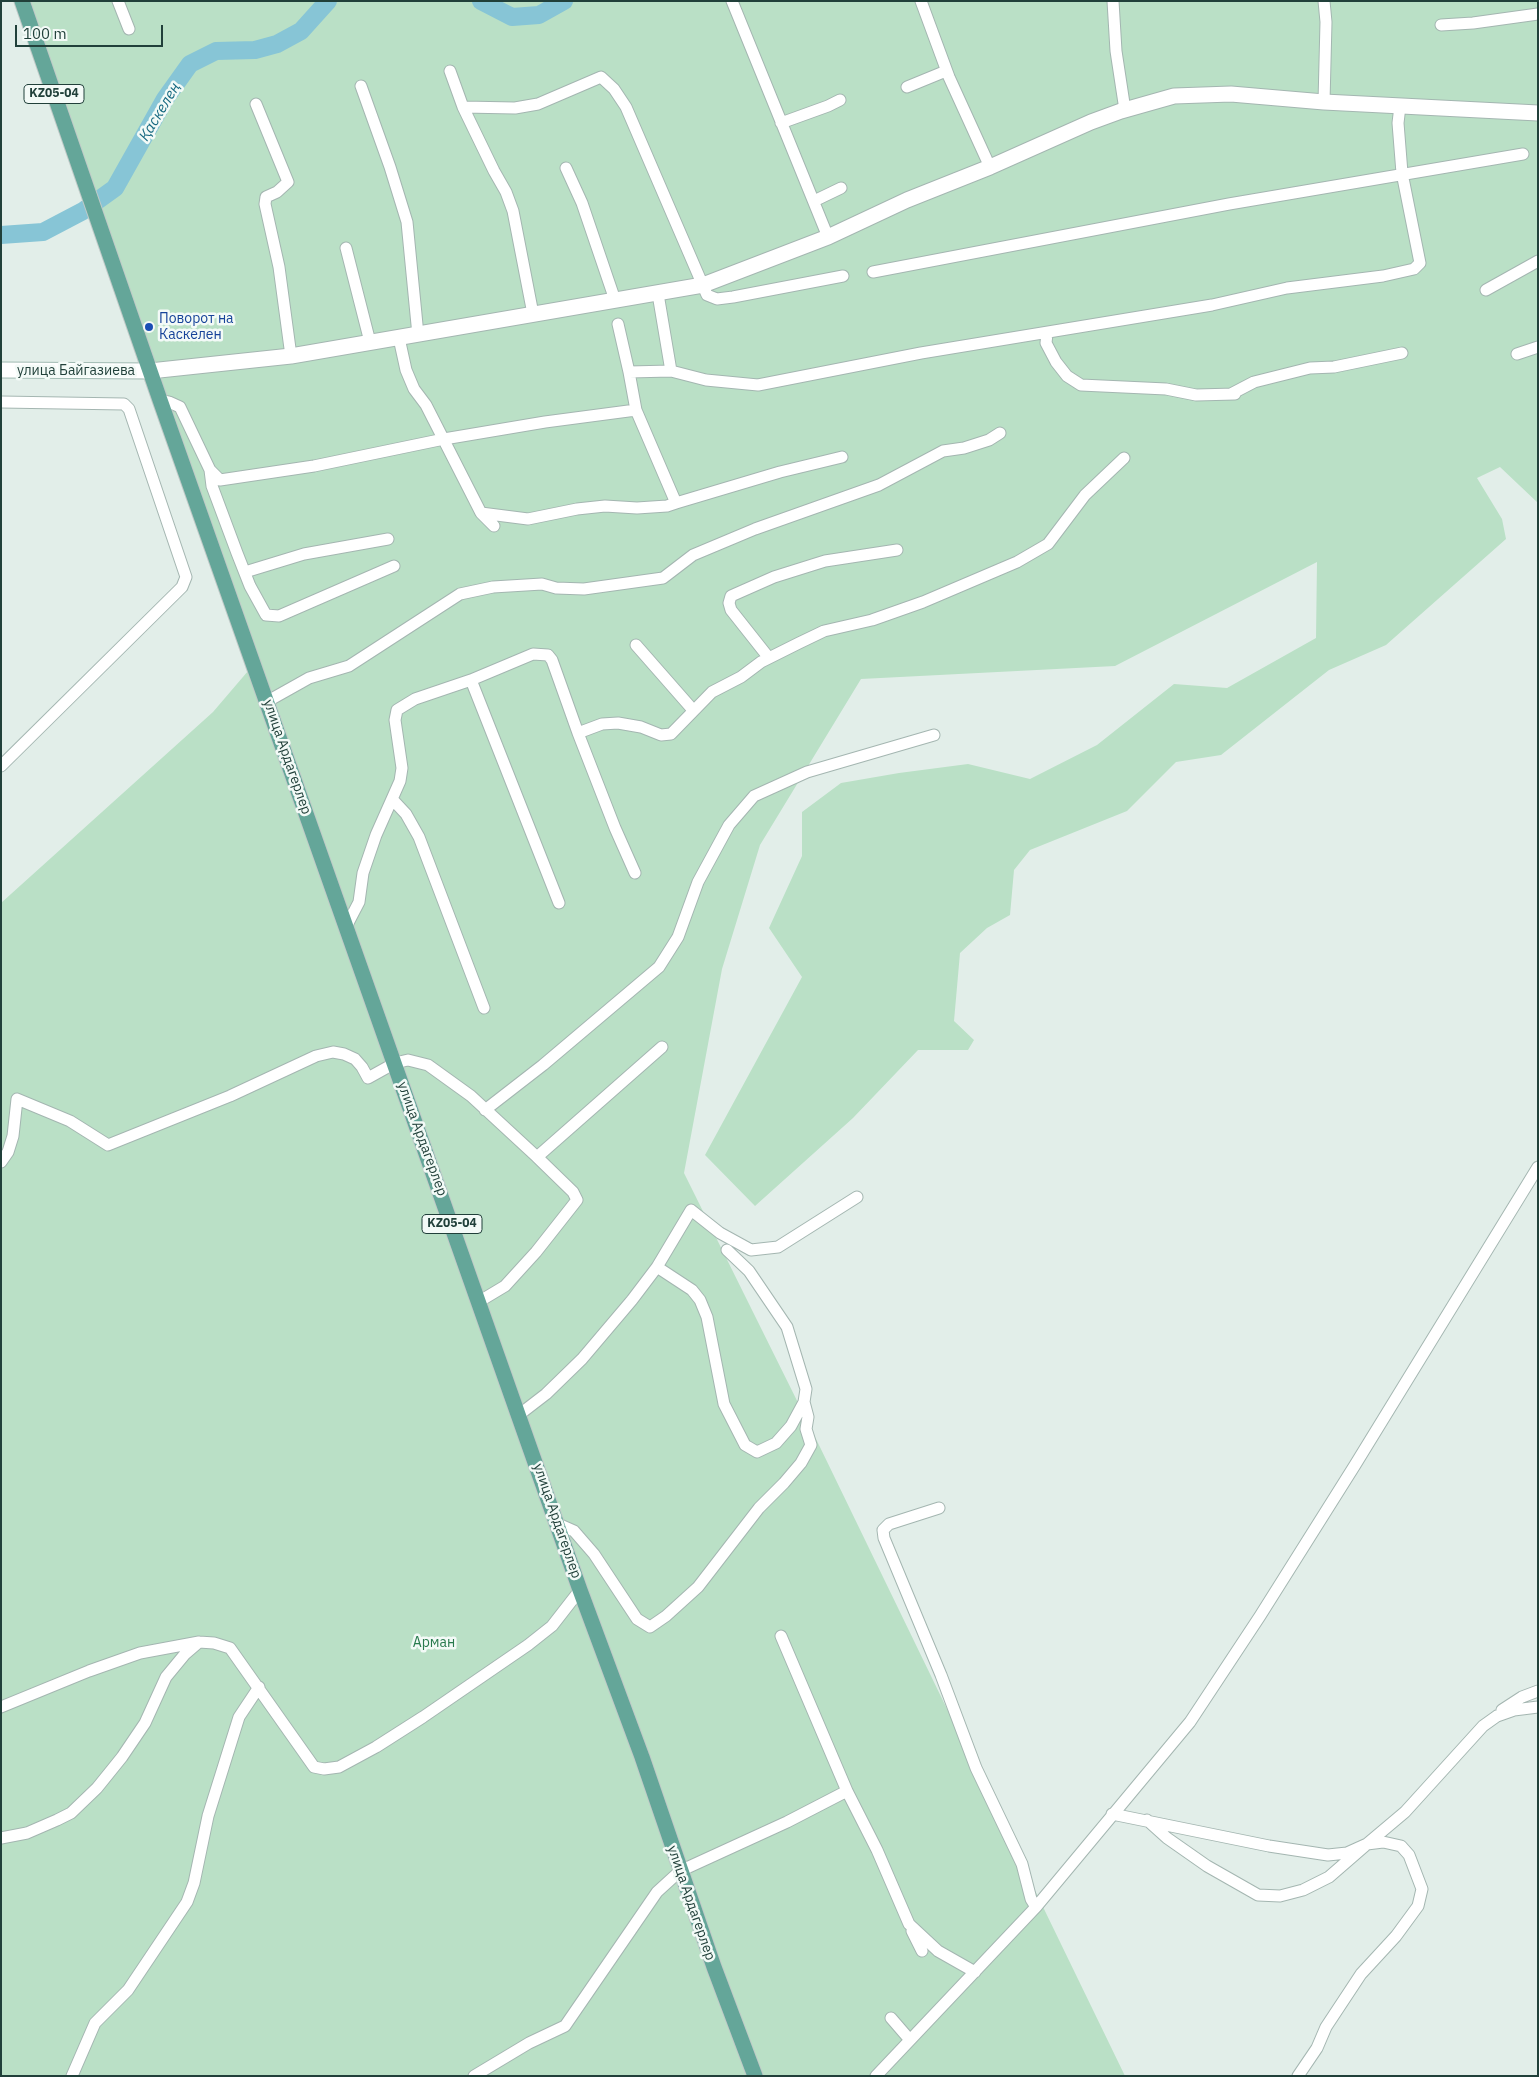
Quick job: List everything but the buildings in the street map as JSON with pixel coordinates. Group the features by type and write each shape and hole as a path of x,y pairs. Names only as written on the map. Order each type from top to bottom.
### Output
{"main road":[{"name":"KZ05-04","path":"22,1 150,371"},
{"name":"улица Ардагерлер","path":"150,371 520,1414 580,1590 642,1757 680,1871 755,2076"}],"street":[{"path":"118,1 129,29"},
{"path":"732,1 828,236"},
{"path":"921,1 946,71 990,167"},
{"path":"1113,1 1116,51 1125,110"},
{"path":"1324,1 1326,42 1324,102"},
{"path":"1441,25 1473,23 1538,14"},
{"path":"450,71 463,107 506,192 513,211 533,314"},
{"path":"907,86 946,71"},
{"path":"463,107 515,108 538,104 601,77 607,81 626,107 707,295 717,299 843,276"},
{"path":"361,86 407,222 418,334"},
{"name":"улица Байгазиева","path":"1,370 150,371 291,356 703,285 828,236 907,200 1125,110 1174,96 1231,94 1324,102 1538,113"},
{"path":"781,123 840,100"},
{"path":"256,104 288,182 277,192 266,196 265,204 279,267 291,356"},
{"path":"629,372 671,371 706,380 758,385 921,353 1047,334 1212,305 1287,288 1383,276 1414,269 1420,263 1402,174 1398,123 1400,106"},
{"path":"873,272 1229,204 1523,154"},
{"path":"566,168 582,204 615,300"},
{"path":"814,201 841,188"},
{"path":"346,248 370,342"},
{"path":"1486,290 1538,261"},
{"path":"658,294 671,371"},
{"path":"618,324 636,410 676,503"},
{"path":"1047,334 1046,343 1056,362 1067,376 1081,385 1166,389 1196,395 1233,394 1254,382 1310,368 1334,367 1402,353"},
{"path":"399,338 406,370 414,389 426,405 481,513 494,526"},
{"path":"1517,354 1538,347"},
{"path":"160,400 180,407 210,470 212,486 245,572 266,615 279,616 394,566"},
{"path":"1,402 124,404 132,418 186,581 1,766"},
{"path":"210,470 220,480 262,475 444,439 636,410"},
{"path":"268,701 309,678 348,666 460,594 492,587 542,584 556,588 584,589 663,578 693,555 755,529 879,485 943,451 964,448 989,440 1000,433"},
{"path":"481,513 528,519 577,509 605,506 637,508 667,506 780,472 842,457"},
{"path":"578,733 602,724 618,723 661,735 671,734 692,710 712,692 740,677 768,658 824,631 872,620 968,584 1042,548 1048,544 1068,520 1085,495 1124,458"},
{"path":"245,572 304,554 388,539"},
{"path":"768,658 730,610 731,596 774,577 825,560 897,550"},
{"path":"636,645 692,710"},
{"path":"347,925 359,902 363,873 400,782 402,768 395,720 397,710 415,698 471,680 533,654 548,655 552,660 615,828 636,873"},
{"path":"471,680 560,903"},
{"path":"485,1110 659,967 678,937 698,882 729,825 754,796 807,772 934,734"},
{"path":"392,798 406,814 419,836 484,1008"},
{"path":"537,1157 662,1047"},
{"path":"1,1162 8,1152 13,1136 17,1099 70,1121 108,1146 230,1096 316,1056 332,1052 344,1054 355,1059 368,1078 395,1063 408,1060 428,1066 471,1096 560,1178 577,1200 536,1252 505,1286 480,1301"},
{"path":"876,2076 1036,1907 1190,1722 1355,1465 1538,1167"},
{"path":"520,1414 546,1394 582,1359 657,1267 691,1210 720,1233 751,1250 778,1247 857,1197"},
{"path":"657,1267 692,1290 700,1300 708,1317 724,1404 745,1445 757,1452 776,1443 791,1426 804,1402 806,1389 788,1327 749,1271 727,1250"},
{"path":"558,1524 574,1531 589,1548 637,1619 650,1627 666,1616 698,1587 759,1508 784,1483 801,1462 811,1445 806,1429 808,1417 804,1402"},
{"path":"939,1508 889,1524 883,1530 884,1538 941,1675 976,1768 1022,1864 1031,1899 1036,1907"},
{"path":"1,1707 116,1660 140,1653 199,1642 214,1643 230,1648 314,1767 324,1769 339,1767 376,1747 423,1717 528,1645 552,1626 580,1590"},
{"path":"781,1636 847,1791 922,1951"},
{"path":"1,1838 27,1833 71,1813 97,1788 122,1758 145,1723 166,1677 185,1654 199,1642"},
{"path":"72,2076 95,2023 128,1990 187,1902 194,1883 208,1816 239,1717 259,1687"},
{"path":"1147,1820 1167,1838 1207,1866 1258,1896 1280,1896 1303,1890 1329,1877 1405,1812 1483,1726 1506,1706 1538,1691"},
{"path":"1494,1718 1514,1710 1538,1708"},
{"path":"474,2076 529,2043 565,2026 657,1892 680,1871 836,1799 847,1791"},
{"path":"1112,1814 1147,1820 1214,1836 1328,1855 1346,1853 1368,1844 1384,1842 1401,1846 1409,1855 1422,1888 1422,1896 1411,1917 1361,1974 1326,2027 1317,2048 1298,2076"},
{"path":"909,1924 938,1951 975,1972"},
{"path":"891,2018 910,2040"}],"green space":[{"name":"Арман","path":"22,1 1538,1 1538,503 1500,467 1477,478 1502,519 1506,539 1386,645 1329,670 1221,755 1176,762 1127,811 1030,850 1014,870 1010,915 987,928 960,953 954,1021 974,1040 968,1050 918,1050 853,1118 755,1206 705,1155 802,977 769,928 802,856 802,812 841,783 899,773 968,764 1030,779 1097,745 1174,684 1227,688 1316,638 1317,562 1115,666 861,679 760,845 722,969 684,1173 818,1443 1125,2076 1,2076 1,903 213,712 254,664"}],"waterway":[{"name":"Қаскелең","path":"1,235 43,232 83,211 115,188 165,99 190,64 216,51 255,50 277,44 301,31 328,1"},
{"name":"Қаскелең","path":"481,1 512,17 539,15 564,1"}],"place":[{"name":"Поворот на Каскелен","path":"149,327"}]}
